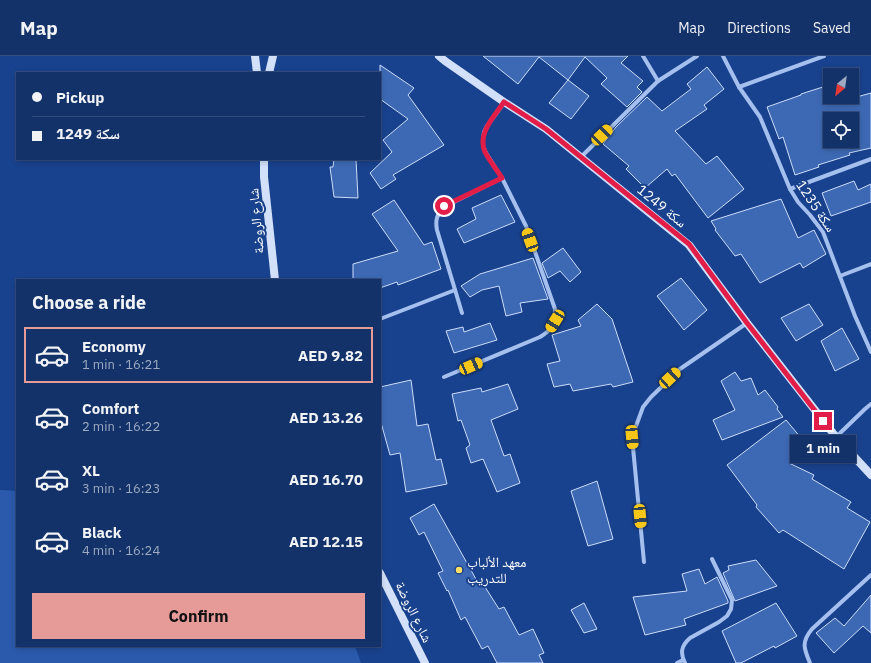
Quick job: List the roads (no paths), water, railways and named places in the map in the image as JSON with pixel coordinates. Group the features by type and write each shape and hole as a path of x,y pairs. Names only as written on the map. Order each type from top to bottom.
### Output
{"street":[{"path":"256,56 257,72"},
{"path":"269,72 273,56"},
{"path":"643,56 658,81"},
{"path":"580,157 658,81 697,56"},
{"name":"سكة 1235","path":"723,56 739,87 760,117 790,189 798,202 823,232 855,316 871,352"},
{"path":"739,87 824,56"},
{"name":"سكة 1249","path":"444,58 504,102 546,129 689,244 747,323 836,437 871,475"},
{"path":"444,377 540,337 548,332 555,321 555,309 526,226 502,178 483,146 484,132 504,102"},
{"path":"790,189 871,159"},
{"name":"شارع الروضة","path":"264,160 264,177 275,279"},
{"path":"462,313 437,230 437,217 444,206 502,178"},
{"path":"840,276 871,264"},
{"path":"381,319 455,290"},
{"path":"644,562 632,437 643,407 651,397 680,369 747,323"},
{"path":"836,437 871,404"},
{"path":"677,663 684,661 682,648 690,638 723,619 727,616 731,609 732,600 712,559"},
{"name":"شارع الروضة","path":"381,574 425,663"},
{"path":"810,663 804,646 807,635 871,575"}],"place":[{"name":"معهد الألباب للتدريب","path":"459,570"}]}
